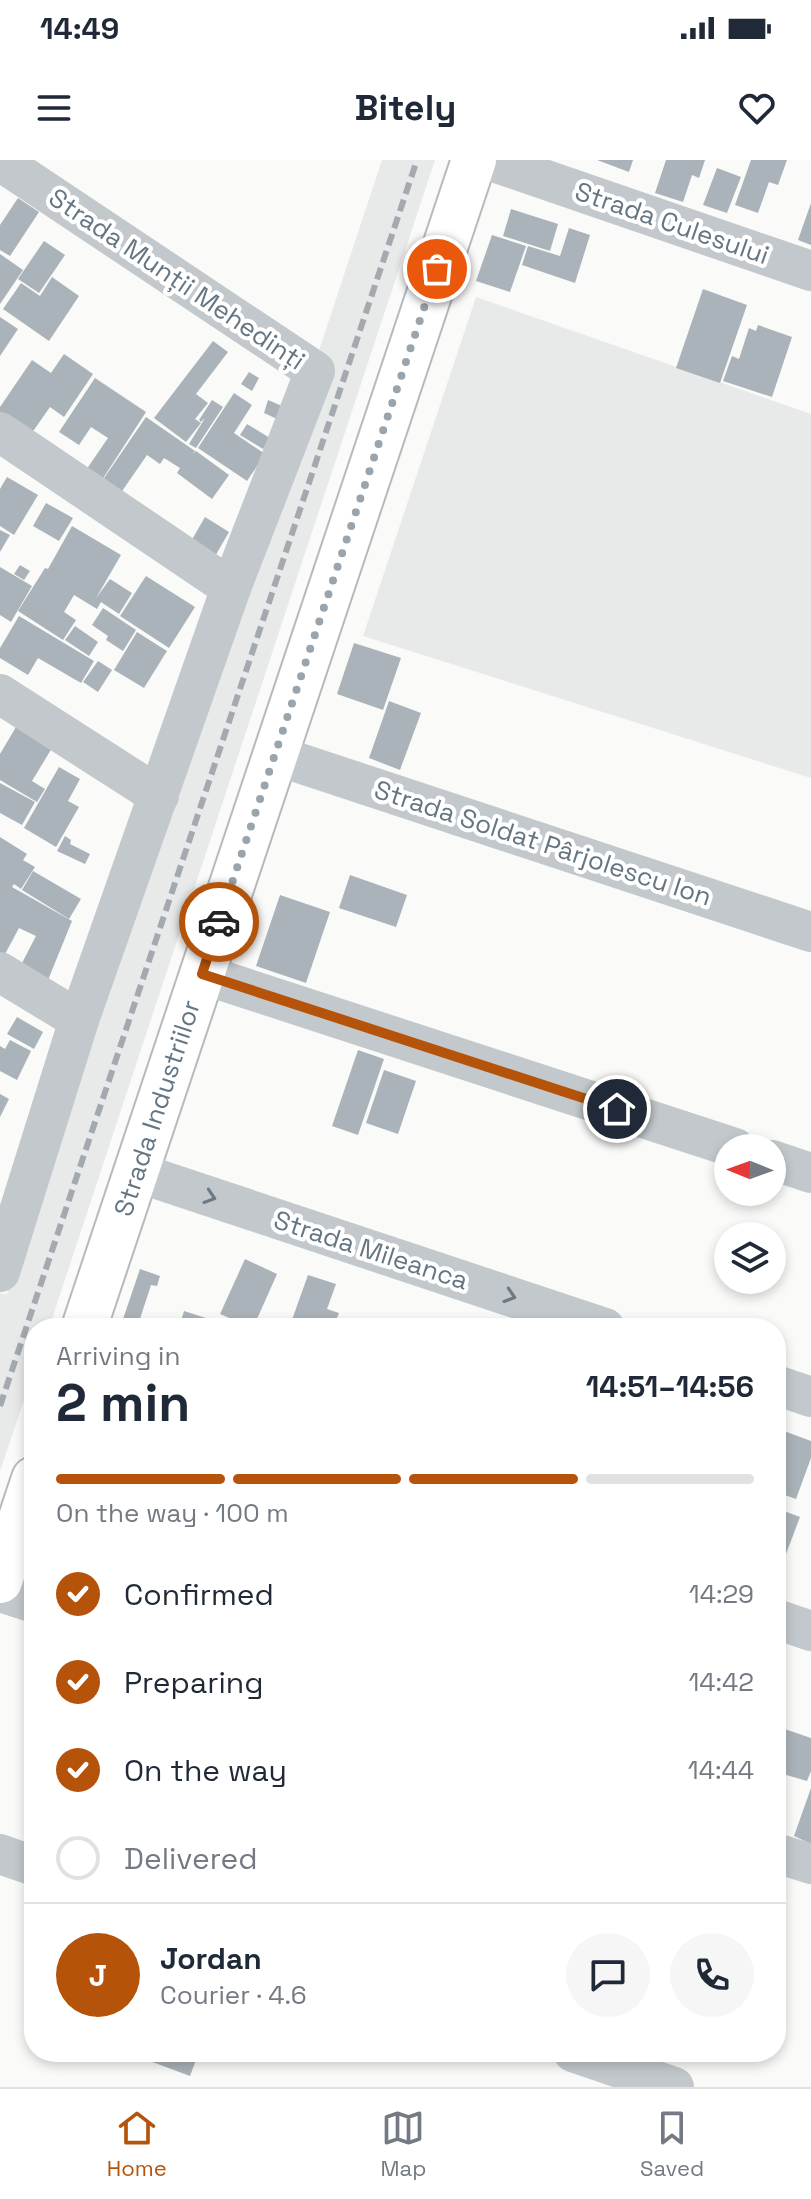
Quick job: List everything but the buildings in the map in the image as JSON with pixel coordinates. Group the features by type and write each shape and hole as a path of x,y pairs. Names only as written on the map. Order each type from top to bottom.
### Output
{"main road":[{"name":"Strada Industriilor","path":"87,1318 474,160"},
{"path":"0,1581 24,1509"}],"street":[{"name":"Strada Culesului","path":"488,160 811,271"},
{"name":"Strada Munții Mehedinți","path":"0,161 315,371 231,588"},
{"path":"0,432 231,588 79,1020 1,1267"},
{"path":"0,694 159,796"},
{"name":"Strada Soldat Pârjolescu Ion","path":"275,755 811,932"},
{"path":"0,972 79,1020"},
{"path":"202,974 714,1141"},
{"path":"786,1165 811,1173"},
{"name":"Strada Mileanca","path":"136,1172 575,1318"},
{"path":"786,1388 811,1397"},
{"path":"0,1592 24,1600"},
{"path":"786,1622 811,1631"},
{"path":"0,1854 24,1862"},
{"path":"786,1856 811,1864"},
{"path":"602,2062 674,2087"}],"shaded area":[{"path":"382,160 435,160 52,1318 24,1318 24,1400 0,1471 0,1293 7,1294"},
{"path":"476,297 811,414 811,778 363,636"}],"railway":[{"path":"29,1318 417,160"},
{"path":"0,1406 24,1334"}],"way so far":[{"path":"219,922 437,269"}],"route":[{"path":"219,922 202,974 617,1109"}]}
